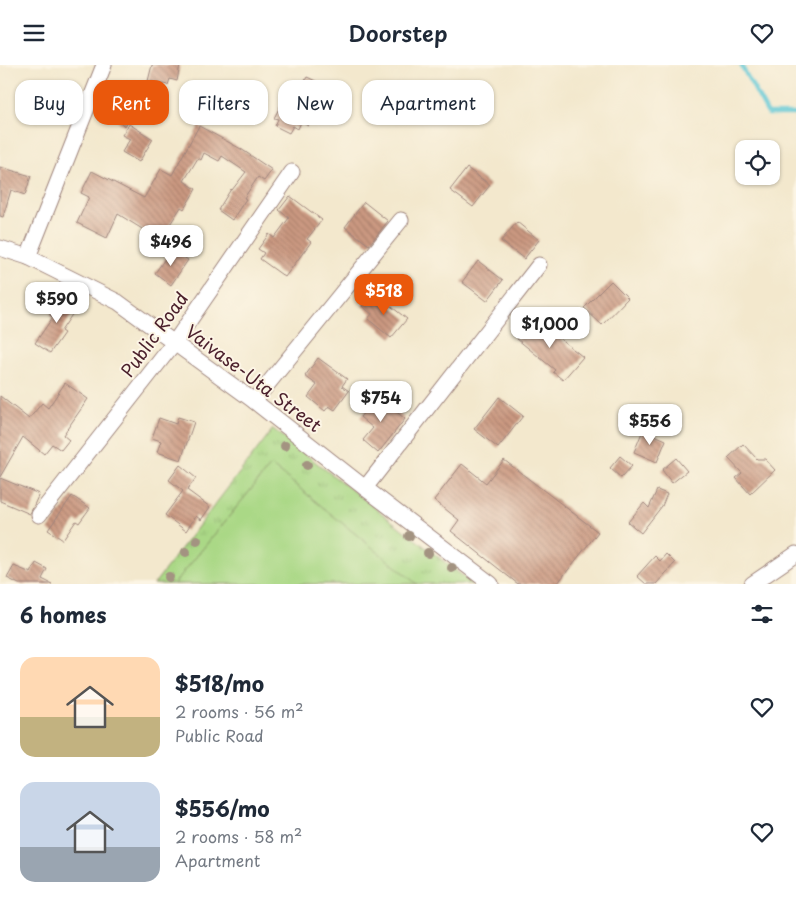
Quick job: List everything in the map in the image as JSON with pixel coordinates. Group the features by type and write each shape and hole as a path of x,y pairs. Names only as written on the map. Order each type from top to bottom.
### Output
{"street":[{"path":"28,257 104,65"},
{"name":"Public Road","path":"40,515 174,343 292,172"},
{"path":"254,401 401,220"},
{"name":"Vaivase-Uta Street","path":"0,248 28,257 118,302 254,401 491,584"},
{"path":"365,488 539,265"},
{"path":"752,584 796,553"}],"green space":[{"path":"273,429 473,584 154,584"},
{"path":"271,465 417,584 174,584"}],"building":[{"path":"152,65 180,65 177,81 170,79 169,82 169,80 148,80"},
{"path":"278,110 278,119 274,118"},
{"path":"278,119 278,125 300,125 298,129 293,126 289,133 275,126"},
{"path":"128,125 131,125 153,139 139,162 122,152 130,139 122,135"},
{"path":"199,126 241,149 272,170 264,181 258,177 232,220 218,210 231,189 246,172 222,156 219,161 204,153 201,160 198,158 184,181 196,189 184,209 181,207 160,240 118,214 107,238 77,223 89,197 81,193 92,171 144,198 161,169 172,175"},
{"path":"0,167 31,176 25,195 11,190 3,217 0,216"},
{"path":"467,168 490,185 473,207 450,190"},
{"path":"290,196 322,220 307,239 311,242 285,277 260,259 264,253 258,249 269,234 274,238 289,218 279,210"},
{"path":"364,202 388,221 369,245 345,227"},
{"path":"517,222 539,240 524,259 501,241"},
{"path":"172,249 188,260 171,285 155,273"},
{"path":"478,261 503,280 487,301 462,282"},
{"path":"611,281 628,298 602,325 584,308"},
{"path":"64,294 79,304 61,331 64,333 50,353 35,343 53,317 50,315"},
{"path":"372,294 382,302 383,300 407,319 391,338 368,319 372,314 362,306"},
{"path":"534,318 583,357 563,380 553,372 555,370 517,339"},
{"path":"318,358 347,379 342,386 349,391 335,410 329,406 325,411 308,397 317,385 305,376"},
{"path":"65,383 88,399 63,435 69,440 61,450 52,444 44,454 23,437 0,477 0,396 29,419 42,403 48,408"},
{"path":"378,396 405,419 378,453 363,440 373,428 360,417"},
{"path":"499,397 523,416 498,448 474,429"},
{"path":"178,417 194,422 181,460 157,452 161,441 152,438 159,418 176,424"},
{"path":"643,430 666,440 657,462 634,452"},
{"path":"743,444 757,459 765,459 775,470 750,494 736,478 742,473 728,458"},
{"path":"620,456 632,466 621,478 610,468"},
{"path":"676,458 687,471 672,483 662,470"},
{"path":"504,460 598,532 557,584 518,584 451,531 459,520 434,500 462,464 486,483"},
{"path":"180,465 196,478 187,490 210,507 201,520 196,516 186,531 165,515 183,491 169,480"},
{"path":"0,478 39,494 30,514 0,501"},
{"path":"657,490 667,494 662,506 641,533 628,522 644,503 649,508"},
{"path":"72,496 90,508 79,523 76,521 63,540 48,530"},
{"path":"666,554 675,563 656,584 646,584 637,576 655,556 660,561"},
{"path":"36,563 47,569 42,579 52,584 19,584 7,578 14,566 31,573"}],"waterway":[{"path":"741,65 768,114 796,114"}]}
